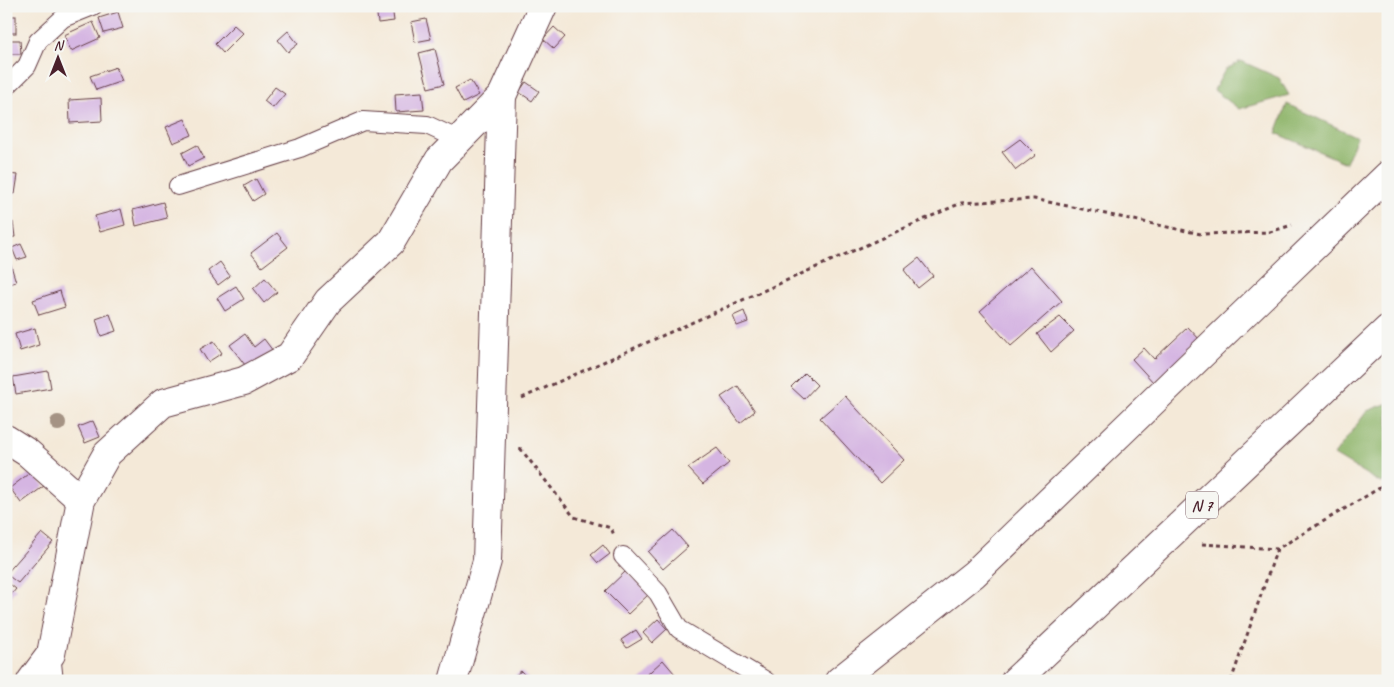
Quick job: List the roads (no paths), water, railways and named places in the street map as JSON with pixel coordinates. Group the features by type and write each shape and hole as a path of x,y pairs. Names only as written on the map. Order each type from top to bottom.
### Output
{"main road":[{"path":"31,681 51,654 81,500 108,454 163,402 244,381 290,356 328,301 391,242 439,160 502,96 542,7"},
{"path":"453,681 487,561 502,96"},
{"path":"839,681 974,574 1388,175"},
{"name":"N 7","path":"1015,681 1388,329"},
{"path":"6,439 28,453 81,500"}],"lane":[{"path":"6,87 27,66 38,41 44,35 63,18 92,6"},
{"path":"178,186 300,148 363,121 427,125 459,140"},
{"path":"623,556 658,593 679,629 766,681"},
{"path":"51,654 54,681"}]}
